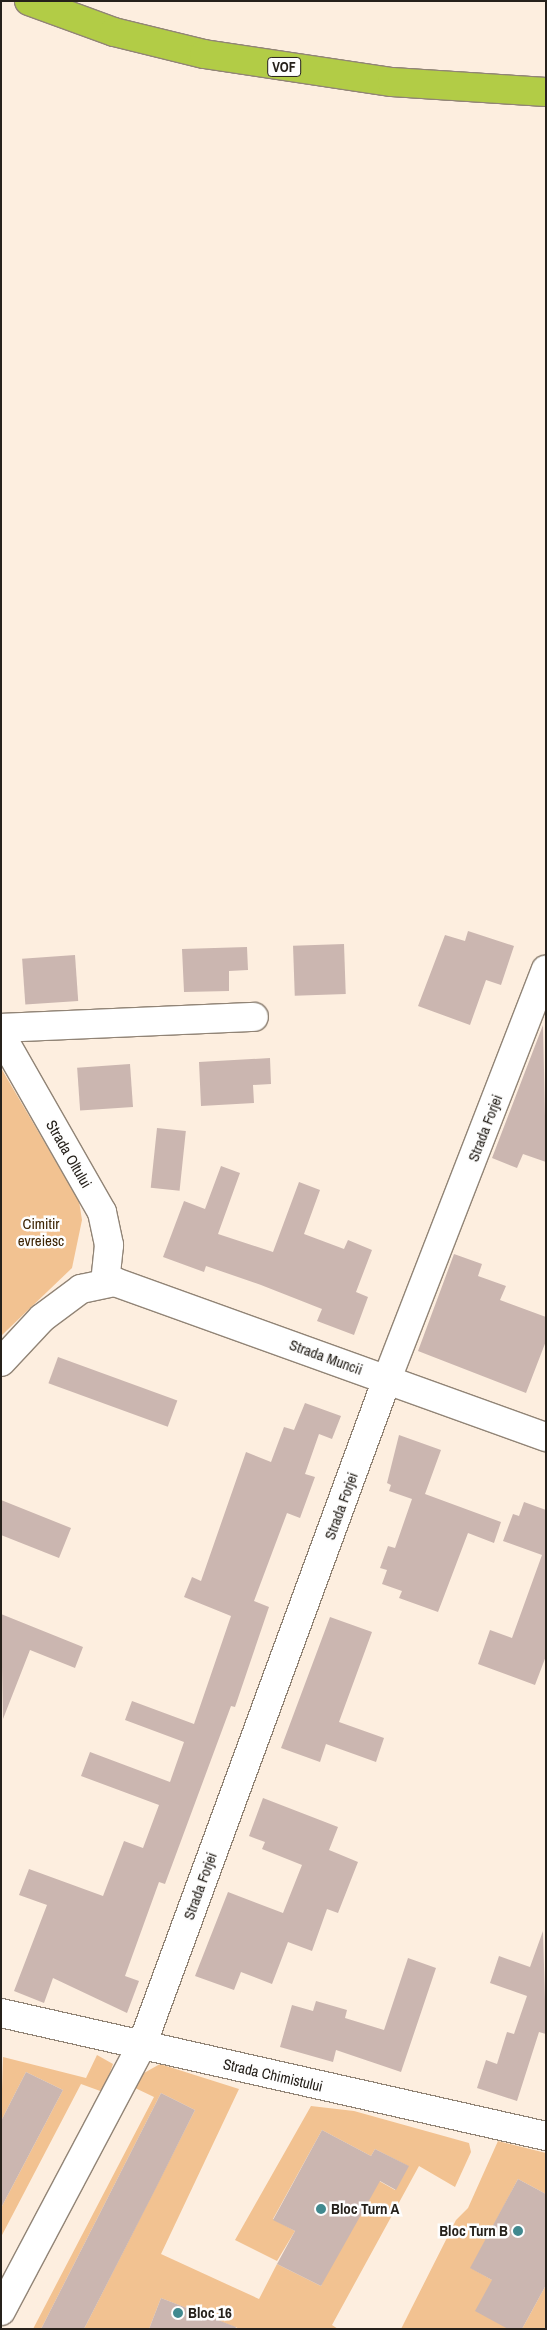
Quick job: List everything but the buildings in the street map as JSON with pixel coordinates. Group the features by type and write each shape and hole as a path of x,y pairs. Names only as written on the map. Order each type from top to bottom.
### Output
{"highway":[{"name":"VOF","path":"29,1 114,32 213,55 392,82 546,92"}],"street":[{"name":"Strada Forjei","path":"1,2311 142,2045 387,1379 546,970"},
{"path":"1,1028 254,1017"},
{"name":"Strada Oltului","path":"1,1035 102,1212 109,1245 105,1281"},
{"name":"Strada Muncii","path":"105,1281 130,1285 546,1437"},
{"path":"1,1362 42,1318 81,1289 105,1281"},
{"name":"Strada Chimistului","path":"1,2013 546,2136"}],"green space":[{"name":"Cimitir evreiesc","path":"1,1068 79,1201 82,1220 72,1268 1,1336"},
{"path":"97,2055 113,2064 103,2092 81,2084 1,2237 1,2208 63,2090 26,2072 1,2121 3,2057 86,2078"},
{"path":"160,2064 239,2089 161,2254 259,2299 277,2264 321,2286 365,2173 395,2190 408,2166 375,2149 371,2156 322,2130 273,2219 295,2231 277,2261 235,2240 311,2106 354,2111 469,2143 471,2152 455,2187 419,2166 332,2325 338,2329 240,2329 161,2298 149,2329 84,2329 195,2110 161,2093 41,2329 33,2329 154,2097 133,2087 144,2073"},
{"path":"498,2141 546,2153 546,2194 518,2179 471,2268 492,2280 508,2329 401,2329 456,2220 468,2208"},
{"path":"546,2285 546,2329 522,2329"}],"place":[{"name":"Bloc Turn A","path":"321,2209"},
{"name":"Bloc Turn B","path":"518,2231"},
{"name":"Bloc 16","path":"178,2313"}]}
